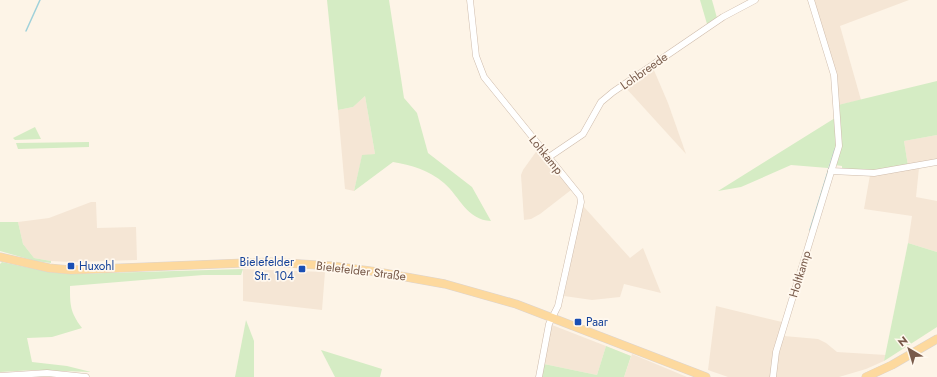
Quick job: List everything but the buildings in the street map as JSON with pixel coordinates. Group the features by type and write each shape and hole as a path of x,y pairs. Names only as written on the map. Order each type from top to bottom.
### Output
{"main road":[{"name":"Bielefelder Straße","path":"0,257 49,268 71,270 242,262 337,267 378,272 445,284 516,304 706,377"},
{"path":"866,377 892,365 937,339"}],"street":[{"name":"Lohkamp","path":"470,0 476,56 484,77 580,196 581,202 558,306 549,324 539,377"},
{"name":"Lohbreede","path":"549,157 583,134 601,102 613,92 723,17 755,0"},
{"name":"Holtkamp","path":"772,377 776,352 839,146 835,85 811,0"},
{"path":"831,171 874,173 937,162"},
{"path":"0,376 47,373 86,377"}],"shaded area":[{"path":"813,0 909,0 840,26 861,100 838,105"},
{"path":"653,68 668,103 686,154 625,87"},
{"path":"365,96 375,154 362,156 354,191 345,189 338,110 353,107"},
{"path":"937,135 937,160 908,166 904,141"},
{"path":"538,149 571,190 540,214 531,219 524,220 521,175"},
{"path":"919,168 916,197 937,201 937,252 908,243 912,216 864,209 870,175"},
{"path":"91,202 96,202 97,228 136,227 137,260 70,262 51,261 34,258 23,244 18,222 49,218"},
{"path":"584,207 630,258 643,248 661,293 624,284 620,297 592,300 564,296 582,208"},
{"path":"243,269 325,272 322,310 243,301"},
{"path":"716,306 782,322 771,377 728,377 708,370"},
{"path":"552,325 606,346 597,375 544,364"},
{"path":"784,336 818,339 826,343 837,352 886,355 884,361 866,369 839,377 776,377 778,353"},
{"path":"632,354 687,377 624,377"}],"green space":[{"path":"327,0 389,0 404,98 417,113 428,153 472,187 491,221 476,217 464,207 450,189 438,178 420,169 400,163 393,162 354,191 362,155 375,154 365,96 353,107 338,110"},
{"path":"700,0 712,0 717,18 707,24"},
{"path":"937,81 937,135 904,141 908,166 874,171 842,169 842,166 835,165 838,105"},
{"path":"835,118 836,145 828,168 791,165 741,187 718,191"},
{"path":"35,127 41,139 15,140 13,138"},
{"path":"89,142 89,147 18,149 16,143"},
{"path":"0,222 18,222 23,244 34,258 51,261 51,263 35,261 0,251"},
{"path":"908,243 937,252 937,327 884,361"},
{"path":"2,262 49,272 72,274 243,269 241,275 203,275 70,286 70,298 73,313 82,328 52,337 27,338 32,362 67,366 91,372 34,370 0,372 0,264"},
{"path":"246,320 254,341 254,377 235,377"},
{"path":"606,346 631,356 624,377 541,377 544,364 597,375"},
{"path":"321,350 382,369 380,377 335,377"}],"waterway":[{"path":"26,31 40,0"},
{"path":"810,230 835,149"}],"place":[{"name":"Huxohl","path":"71,266"},
{"name":"Bielefelder Str. 104","path":"302,269"},
{"name":"Paar","path":"578,322"}]}
